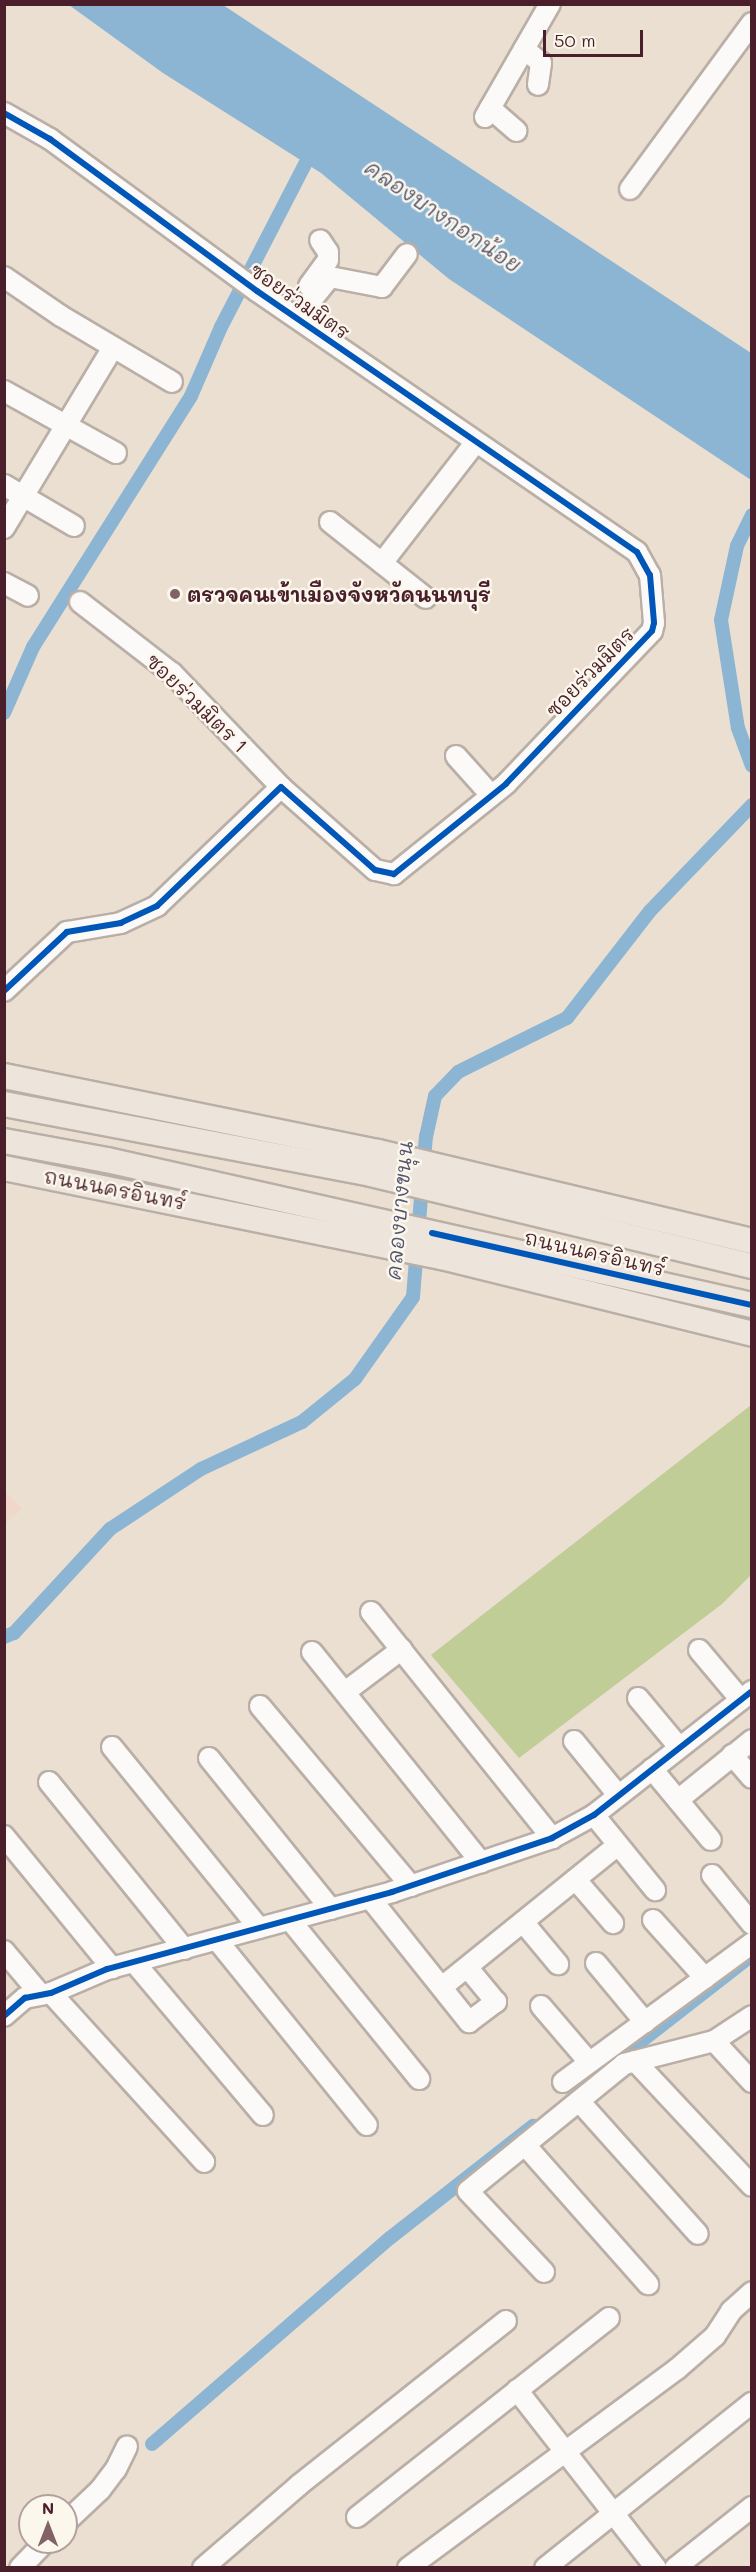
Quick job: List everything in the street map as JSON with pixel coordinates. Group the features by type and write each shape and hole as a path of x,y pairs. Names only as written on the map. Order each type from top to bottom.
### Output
{"main road":[{"name":"ถนนนครอินทร์","path":"4,1076 433,1177 752,1266"},
{"name":"ถนนนครอินทร์","path":"4,1104 404,1170"},
{"name":"ถนนนครอินทร์","path":"4,1141 403,1238 752,1305"},
{"name":"ถนนนครอินทร์","path":"4,1168 403,1238"},
{"name":"ถนนนครอินทร์","path":"433,1177 752,1242"},
{"name":"ถนนนครอินทร์","path":"431,1244 752,1334"}],"street":[{"path":"516,131 487,112 550,4"},
{"path":"630,189 752,23"},
{"path":"524,49 541,63 538,84"},
{"name":"ซอยร่วมมิตร","path":"4,112 50,139 257,291 637,552 650,575 654,623 652,631 491,795 399,871 387,875 375,870 281,787"},
{"path":"293,314 328,260 320,240"},
{"path":"293,314 330,277 382,287 407,254"},
{"path":"4,277 172,382"},
{"path":"4,528 113,347"},
{"path":"4,391 116,453"},
{"path":"382,563 476,442"},
{"path":"4,485 74,526"},
{"path":"330,522 426,598"},
{"path":"4,583 28,596"},
{"name":"ซอยร่วมมิตร 1","path":"80,602 172,673 281,787"},
{"path":"456,756 491,795"},
{"path":"4,991 67,932 121,923 157,906 281,787"},
{"path":"371,1612 552,1838"},
{"path":"345,1692 402,1649"},
{"path":"4,2016 25,1998 46,1994 112,1968 411,1886 552,1838 594,1815 746,1695 699,1650"},
{"path":"312,1652 480,1862"},
{"path":"638,1698 680,1747"},
{"path":"260,1706 411,1886"},
{"path":"678,1800 752,1740"},
{"path":"574,1741 618,1795"},
{"path":"112,1747 259,1928"},
{"path":"732,1755 752,1778"},
{"path":"209,1758 331,1909"},
{"path":"652,1769 711,1840"},
{"path":"49,1782 184,1949"},
{"path":"594,1815 655,1890"},
{"path":"4,1836 112,1968"},
{"path":"442,1987 618,1845"},
{"path":"712,1875 752,1924"},
{"path":"576,1880 613,1923"},
{"path":"370,1898 469,2022 496,2002 467,1967"},
{"path":"290,1920 419,2079"},
{"path":"653,1920 705,1978"},
{"path":"523,1922 558,1964"},
{"path":"217,1940 366,2125"},
{"path":"563,2082 752,1943"},
{"path":"4,1951 204,2162"},
{"path":"134,1962 263,2115"},
{"path":"596,1963 645,2022"},
{"path":"541,2006 589,2062"},
{"path":"544,2272 468,2191 624,2064 714,2041 752,2016"},
{"path":"714,2041 752,2082"},
{"path":"635,2061 752,2186"},
{"path":"579,2101 698,2234"},
{"path":"525,2145 648,2284"},
{"path":"408,2568 708,2342 731,2311 752,2292"},
{"path":"357,2517 609,2318"},
{"path":"202,2568 506,2321"},
{"path":"517,2390 611,2514 656,2568"},
{"path":"545,2568 752,2403"},
{"path":"78,2511 100,2490 116,2469 127,2445"},
{"path":"675,2568 752,2507"},
{"path":"20,2568 33,2554"}],"shaded area":[{"path":"5,1491 22,1509 4,1524"}],"green space":[{"path":"751,1405 751,1575 722,1604 519,1758 431,1655"}],"water":[{"name":"คลองบางกอกน้อย","path":"69,5 223,5 751,353 751,480 449,279 321,173 163,73"}],"waterway":[{"path":"4,713 33,647 191,396 221,327 313,149"},
{"name":"คลองบางขนุน","path":"752,515 737,546 721,620 738,728 752,766"},
{"name":"คลองบางขนุน","path":"4,1637 14,1633 110,1529 201,1469 302,1422 355,1379 413,1297 426,1137 435,1096 458,1072 567,1018 650,911 752,805"},
{"path":"612,2064 752,1955"},
{"path":"152,2444 390,2238 533,2126"}],"cycle path":[{"path":"4,113 50,139 257,291 637,552 650,575 654,623 652,631 506,784 394,874 375,870 281,787 157,906 121,923 67,932 4,991"},
{"path":"432,1233 752,1305"},
{"path":"4,2016 25,1998 51,1993 107,1969 392,1892 552,1838 594,1815 752,1691"}],"place":[{"name":"ตรวจคนเข้าเมืองจังหวัดนนทบุรี","path":"175,594"}]}
